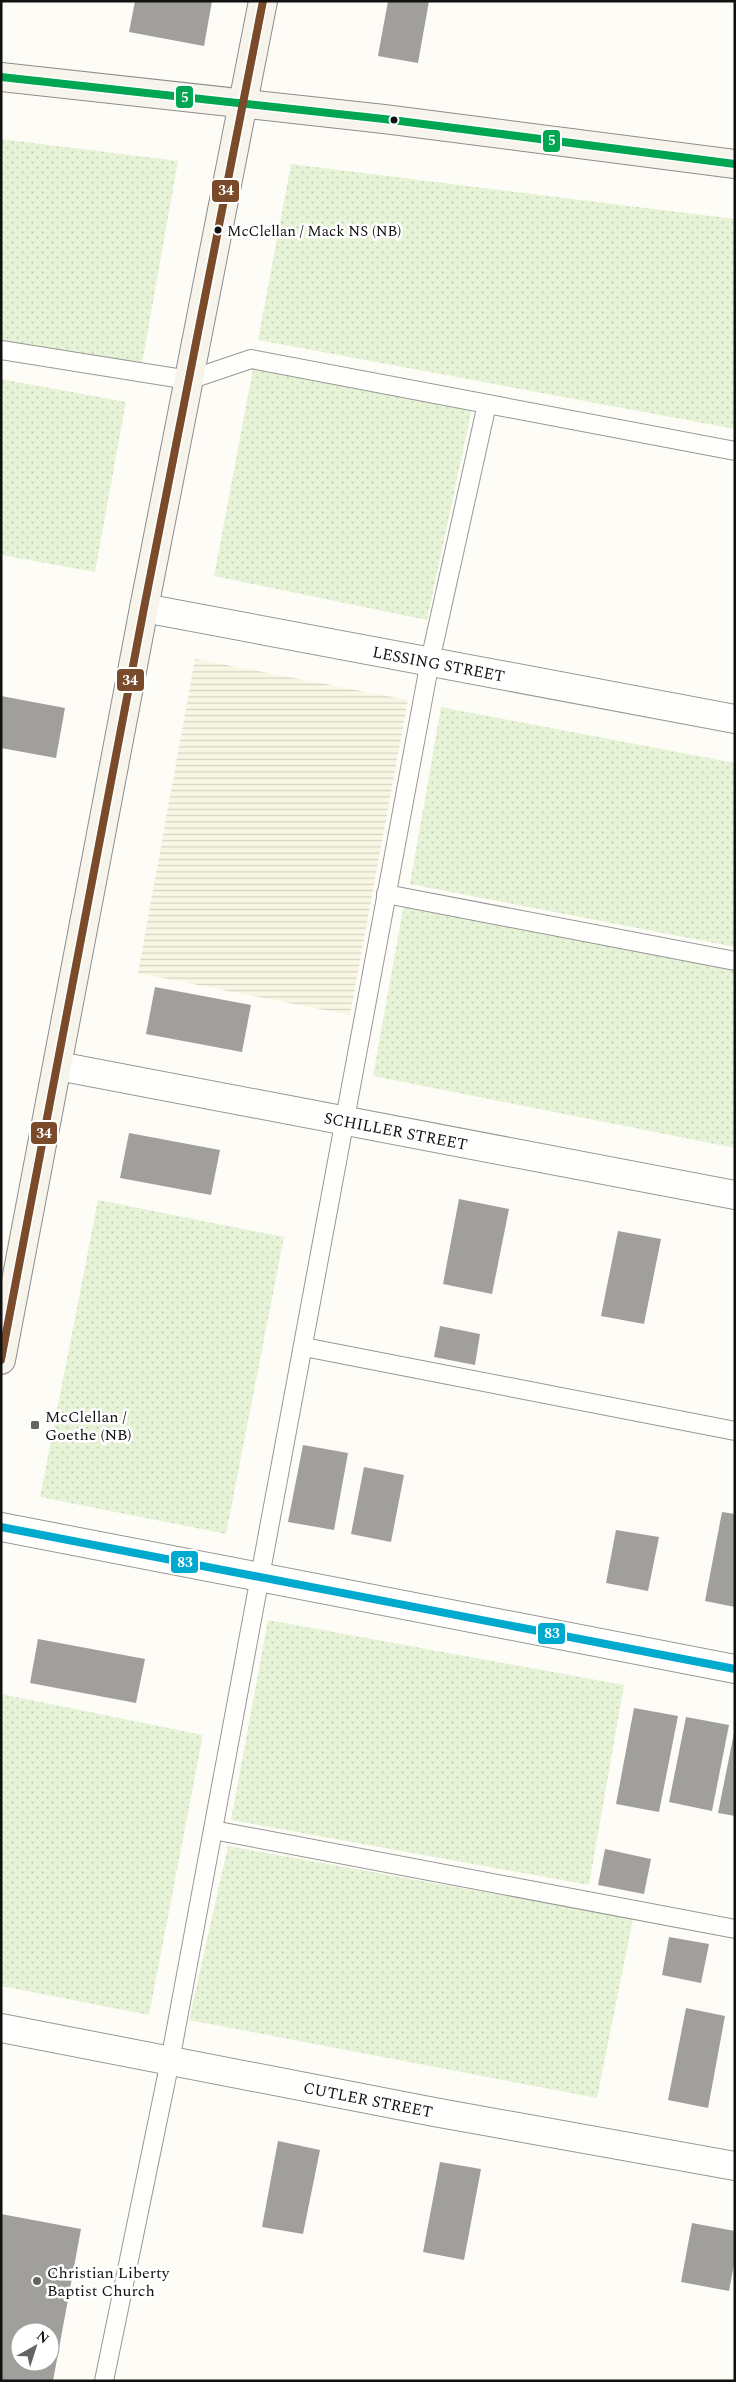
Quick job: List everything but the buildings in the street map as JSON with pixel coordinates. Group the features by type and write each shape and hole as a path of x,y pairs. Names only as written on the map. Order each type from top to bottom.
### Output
{"street":[{"path":"1,1360 144,608 263,1"},
{"path":"1,77 243,103 735,164"},
{"name":"LESSING STREET","path":"144,608 735,719"},
{"name":"SCHILLER STREET","path":"58,1066 735,1195"},
{"path":"1,1527 735,1669"},
{"name":"CUTLER STREET","path":"1,2028 434,2112 735,2166"}],"lane":[{"path":"1,350 188,380 251,359 735,451"},
{"path":"104,2381 170,2061 430,661 487,404"},
{"path":"386,894 735,961"},
{"path":"304,1346 735,1431"},
{"path":"213,1830 735,1929"}],"shaded area":[{"path":"195,659 408,700 350,1015 138,973"}],"green space":[{"path":"1,139 178,161 142,364 1,340"},
{"path":"291,164 735,219 735,429 258,340"},
{"path":"253,369 472,408 427,620 214,576"},
{"path":"1,379 126,402 95,572 1,555"},
{"path":"441,707 735,763 735,947 410,884"},
{"path":"404,904 735,968 735,1148 373,1076"},
{"path":"98,1200 284,1237 226,1534 40,1497"},
{"path":"268,1620 624,1685 589,1885 231,1820"},
{"path":"1,1694 203,1735 149,2015 1,1986"},
{"path":"228,1846 633,1919 597,2098 189,2020"}],"transit line":[{"name":"34","path":"1,1360 144,608 263,1"},
{"name":"5","path":"1,77 384,119 735,164"},
{"name":"83","path":"1,1527 735,1669"}],"place":[{"name":"McClellan / Mack NS (NB)","path":"218,230"},
{"name":"McClellan / Goethe (NB)","path":"35,1425"},
{"name":"Christian Liberty Baptist Church","path":"37,2281"}]}
